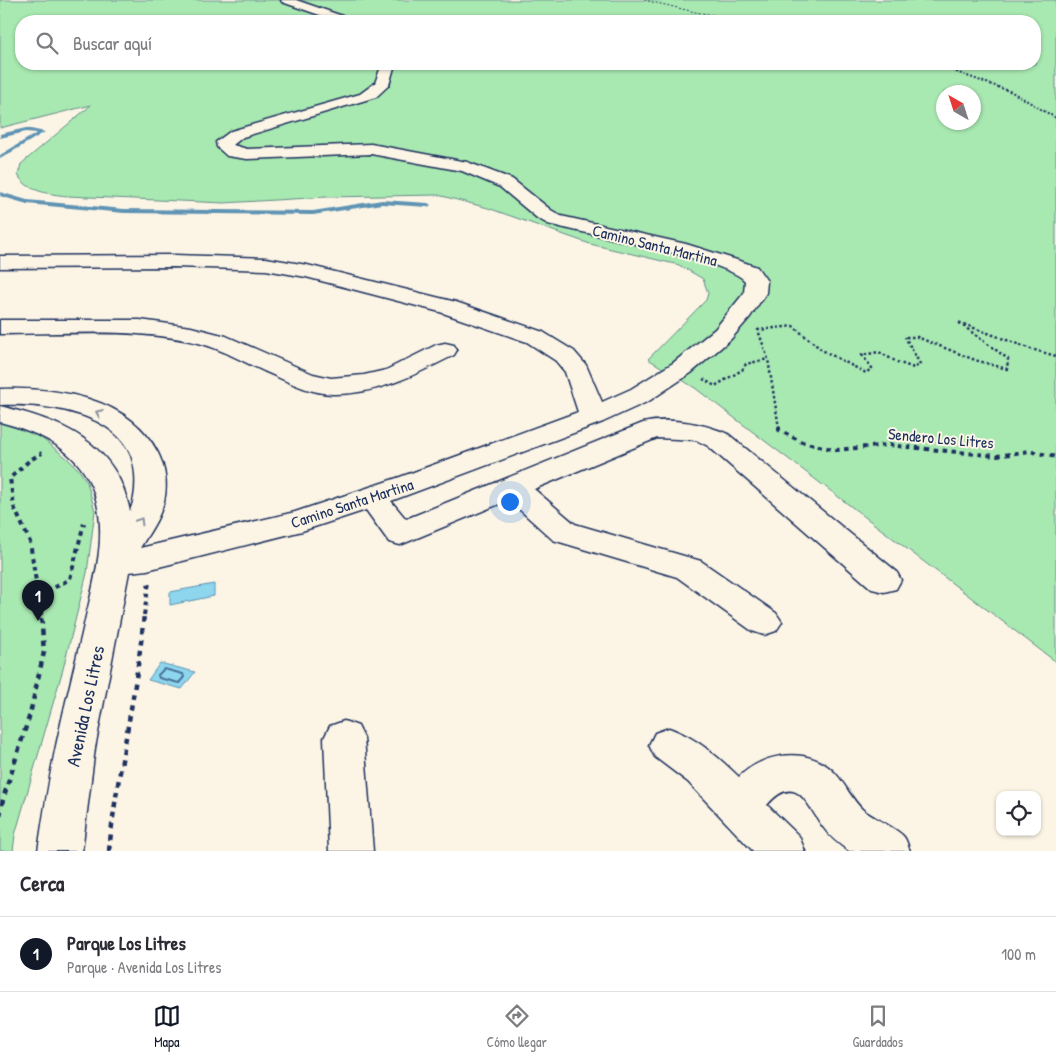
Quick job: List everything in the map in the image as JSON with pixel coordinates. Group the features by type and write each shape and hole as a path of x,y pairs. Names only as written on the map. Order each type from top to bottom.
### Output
{"street":[{"path":"286,0 329,15"},
{"name":"Camino Santa Martina","path":"114,562 158,556 302,521 593,416 640,395 682,368 723,334 755,293 756,281 749,272 733,265 679,248 555,220 544,214 506,183 467,167 372,149 247,154 233,152 223,144 227,139 237,134 365,97 379,90 383,84 386,70"},
{"path":"0,262 164,261 266,264 307,271 448,307 535,337 565,356 577,370 593,416"},
{"path":"0,327 140,327 191,334 217,341 305,380 331,386 365,384 395,375 445,350"},
{"name":"Avenida Los Litres","path":"0,397 49,399 92,409 126,428 138,441 146,456 151,472 151,490 146,510 114,562"},
{"name":"Avenida Los Litres","path":"0,414 35,422 52,429 80,448 101,474 113,505 116,532 114,562 72,765 60,851"},
{"path":"372,497 400,534 654,429 702,432 718,440 884,580"},
{"path":"513,488 564,532 689,569 764,622"},
{"path":"344,738 351,851"},
{"path":"670,745 703,769 783,851"},
{"path":"741,806 763,782 775,775 788,773 803,774 817,783 829,797 838,814 853,828 888,851"}],"path":[{"path":"644,0 713,15"},
{"path":"951,70 1012,92 1056,118"},
{"path":"715,386 742,370 746,364 768,359 758,330 793,326 822,350 866,373 872,368 862,355 879,352 897,362 914,368 920,364 905,337 916,337 975,360 1007,369 1008,359 958,322 1027,349 1056,356"},
{"name":"Sendero Los Litres","path":"768,359 779,430 802,442 836,450 888,445 998,456 1029,452 1056,457"},
{"path":"0,816 3,799 30,714 44,652 39,596 30,542 14,507 10,478 30,460 44,452"},
{"path":"39,596 70,579 84,522 83,515"},
{"path":"109,851 120,762 140,653 146,594 158,556"}],"green space":[{"path":"0,0 1056,0 1056,662 695,388 648,359 706,300 708,293 703,279 679,265 590,244 488,208 438,195 327,197 224,203 67,196 46,193 27,185 18,175 21,164 91,105 0,128"},
{"path":"0,421 35,433 68,459 87,482 95,511 87,573 63,669 15,835 13,851 0,851"}],"water":[{"path":"214,584 214,596 170,605 170,592"},
{"path":"160,663 195,672 182,689 148,680"}],"waterway":[{"path":"0,136 26,130 42,132 0,157"},
{"path":"0,194 27,202 124,211 313,213 382,202 428,205"}],"place":[{"name":"Parque Los Litres","path":"38,621"}]}
